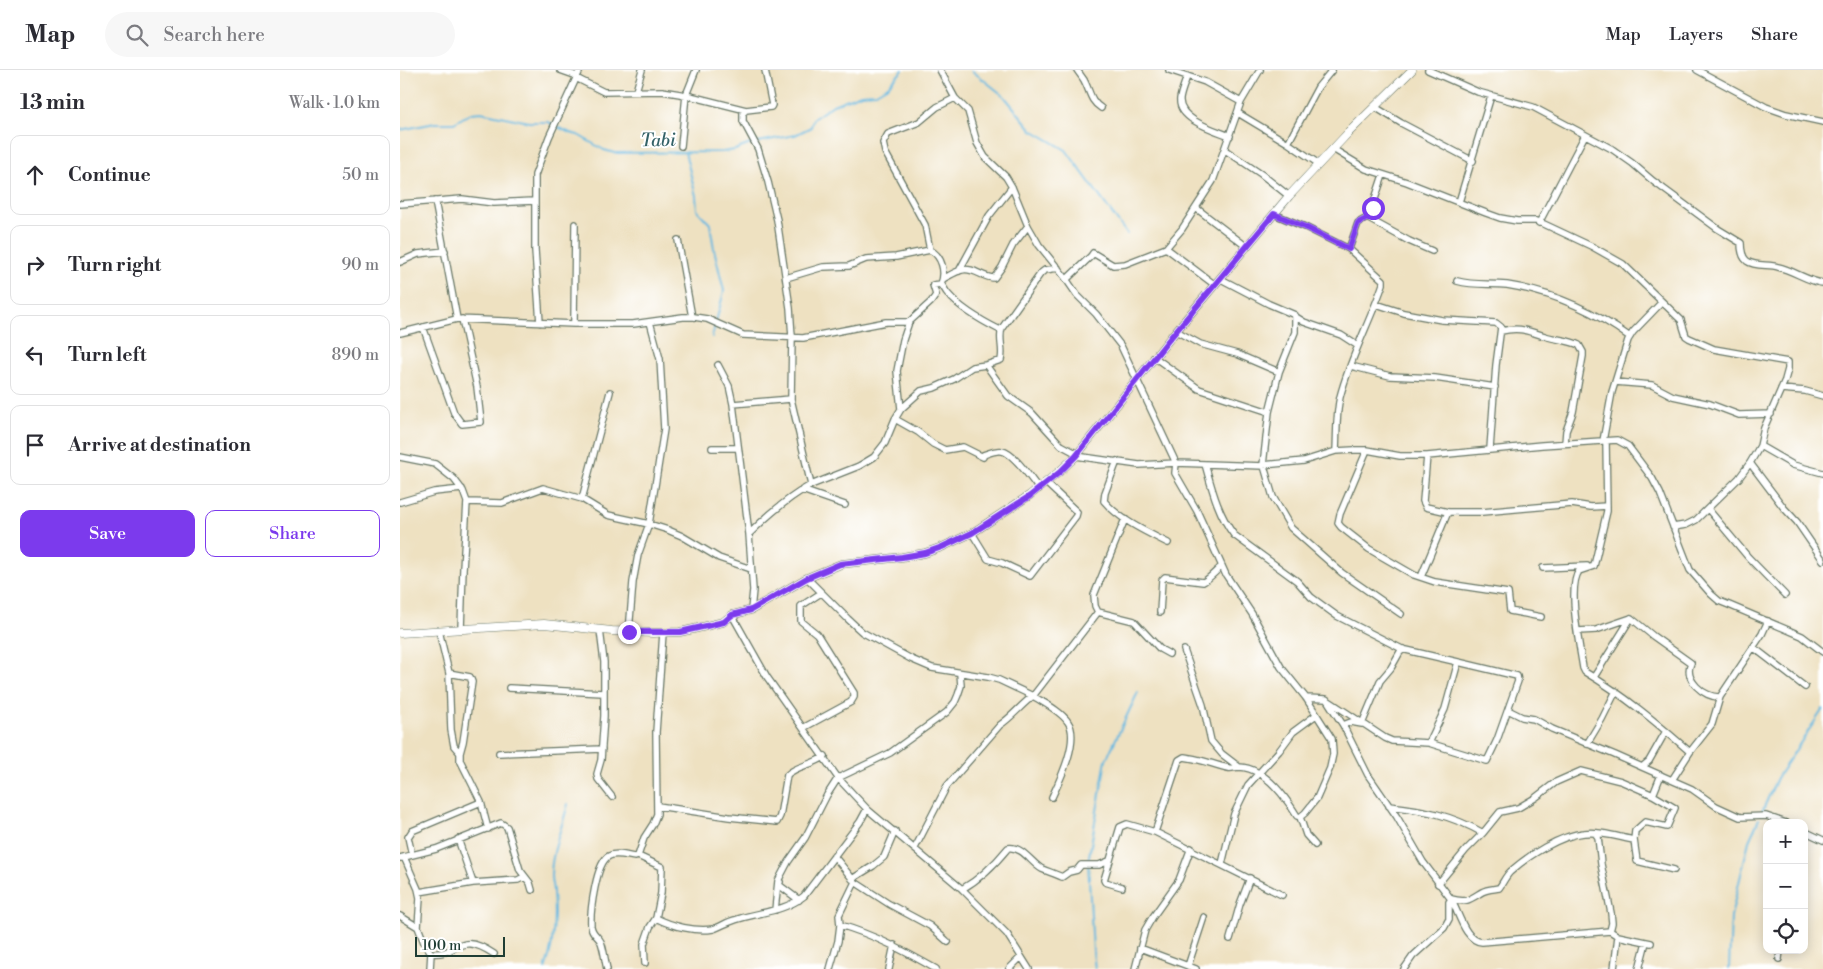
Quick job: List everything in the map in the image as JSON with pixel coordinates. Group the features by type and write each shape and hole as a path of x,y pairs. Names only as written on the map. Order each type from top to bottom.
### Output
{"street":[{"path":"560,70 578,75 604,92 616,93 647,90 686,95 746,110 770,107 772,105 765,70"},
{"path":"636,91 642,70"},
{"path":"680,146 686,95 696,70"},
{"path":"940,70 955,98 968,111 977,143 985,157 1006,176 1028,226 1039,245 1067,279 1077,295 1096,314 1121,346 1176,463 1175,473 1197,511 1229,580 1252,614 1282,667 1306,698 1332,739 1333,754 1330,768 1317,798 1300,817"},
{"path":"1077,70 1085,82 1092,100 1101,108"},
{"path":"1169,70 1216,88 1241,102"},
{"path":"1067,279 1093,253 1114,265 1125,264 1166,248 1182,229 1213,181 1241,102 1260,70"},
{"path":"1288,143 1318,87 1332,70"},
{"path":"400,633 544,624 629,632 663,633 695,629 724,622 732,615 751,610 807,578 840,564 879,561 925,553 972,533 1039,489 1076,456 1176,331 1289,196 1412,70"},
{"path":"1428,70 1492,96 1528,105 1612,149 1718,229 1734,238 1741,244 1741,251 1750,263 1778,266 1823,283"},
{"path":"1697,70 1766,107 1786,114 1823,122"},
{"path":"540,323 534,175 578,75"},
{"path":"1187,76 1180,99 1186,116 1230,136"},
{"path":"1459,202 1492,96"},
{"path":"930,250 926,225 885,152 883,143 888,134 919,122 937,107 955,98"},
{"path":"1374,107 1473,161"},
{"path":"746,110 743,121 758,149 768,182 786,278 792,337 791,398 811,485"},
{"path":"1238,113 1319,164"},
{"path":"1539,222 1585,135"},
{"path":"1224,150 1261,174 1289,196"},
{"path":"1333,150 1366,169 1407,182 1500,218 1539,222 1623,264 1681,320 1684,333 1689,338 1714,349 1788,362 1788,369 1764,428 1760,446 1750,463 1739,478 1696,520 1686,525 1673,527"},
{"path":"1349,249 1358,223 1368,218 1373,208 1384,175"},
{"path":"960,271 988,216 1012,187"},
{"path":"400,204 462,199 494,202 534,201"},
{"path":"423,327 454,413 462,424 480,422 476,387 435,200"},
{"path":"1196,208 1247,247"},
{"path":"1274,214 1349,249 1382,280 1383,284 1376,304 1350,366 1340,398 1336,451"},
{"path":"1368,218 1409,241 1432,251"},
{"path":"574,324 575,224"},
{"path":"901,410 897,371 903,340 909,322 936,295 933,285 960,271 969,269 989,278 994,278 1013,245 1028,226"},
{"path":"678,240 692,317"},
{"path":"1166,248 1215,285"},
{"path":"786,278 823,268 849,266 866,259 896,257 930,250 935,252 944,271 942,281 948,294 984,322 1000,330"},
{"path":"400,262 418,254 445,251"},
{"path":"749,534 771,512 802,490 859,466 874,457 885,443 901,410 921,391 934,388 954,379 972,367 1001,360 1003,348 1000,330 1042,273 1045,270 1058,268"},
{"path":"1221,279 1269,304 1294,313 1296,317 1304,322 1341,335 1358,346"},
{"path":"1457,281 1471,285 1492,283 1527,288 1609,322 1630,337"},
{"path":"1594,566 1607,506 1604,440 1615,382 1630,337 1662,302"},
{"path":"1376,304 1404,313 1442,320 1496,323 1501,327 1494,387 1490,449"},
{"path":"400,333 460,319 574,324 633,324 692,317 708,319 743,335 803,338 886,322 909,322"},
{"path":"1296,317 1296,332 1279,372 1269,412 1263,465 1273,497 1291,528 1342,573 1401,614"},
{"path":"629,632 633,582 638,555 649,524 664,429 660,359 650,322"},
{"path":"1501,331 1514,328 1522,329 1550,338 1580,344 1583,356 1573,412 1566,431 1565,443"},
{"path":"1176,331 1200,344 1237,354 1279,372"},
{"path":"1154,358 1199,388 1269,412"},
{"path":"718,365 729,386 733,404 749,534 753,590 751,610"},
{"path":"986,365 1008,396 1032,413 1061,445 1074,452 1076,456 1139,465 1176,463 1263,465 1304,461 1336,451 1368,450 1400,456 1427,456 1490,449 1617,440 1628,446 1638,458 1660,493 1690,570 1711,594 1729,605 1802,636 1823,652"},
{"path":"1350,366 1390,376 1435,378 1494,387"},
{"path":"1615,382 1652,385 1673,396 1710,404 1739,415 1770,414"},
{"path":"1781,389 1805,391 1823,396"},
{"path":"582,499 610,392"},
{"path":"733,404 791,398"},
{"path":"895,419 944,450 963,447 983,457 983,455 990,452 1000,451 1008,453 1039,489"},
{"path":"1760,446 1793,465 1823,473"},
{"path":"712,448 738,448"},
{"path":"1368,450 1340,514 1338,523 1341,527 1369,549 1421,577 1435,582 1508,593 1510,611 1541,617"},
{"path":"1427,456 1423,501 1426,507 1448,512 1482,512 1572,504 1591,508 1607,506"},
{"path":"400,457 435,464 454,479 462,490 467,502 461,629"},
{"path":"1117,461 1105,493 1104,501 1110,509 1125,519 1168,543"},
{"path":"1750,463 1797,522 1823,560"},
{"path":"1205,464 1214,496 1228,527 1234,535 1298,581 1311,597 1329,611 1404,649 1517,676 1518,681 1498,740 1487,761 1429,743 1392,741 1362,724 1326,698 1306,698"},
{"path":"972,533 988,559 1002,563 1030,576 1076,516 1077,512 1046,483"},
{"path":"467,502 502,502 543,488 582,499 608,515 649,524 682,536 719,558 751,569"},
{"path":"400,502 434,492 462,490"},
{"path":"802,490 844,505"},
{"path":"1708,508 1748,557 1785,595"},
{"path":"1421,577 1448,512"},
{"path":"1125,519 1094,595 1095,606 1098,612 1134,621 1160,650 1169,654"},
{"path":"1160,612 1162,580 1165,577 1203,582 1207,581 1222,566"},
{"path":"1543,568 1594,566"},
{"path":"1594,566 1579,571 1574,583 1575,607 1585,672 1616,691 1666,730 1690,752"},
{"path":"807,578 862,632 884,645 932,668 999,680 1033,696 1062,715 1068,721 1072,730 1065,770 1052,797"},
{"path":"803,728 851,702 854,696 854,692 817,634 801,621 801,606 821,593"},
{"path":"915,848 947,786 1000,725 1033,696 1098,612"},
{"path":"732,615 768,677 825,756 838,778 866,809 895,831 962,889 1007,934 1029,969"},
{"path":"1578,631 1596,630 1631,618"},
{"path":"1594,677 1631,618"},
{"path":"1631,618 1652,636 1691,663 1689,666 1690,674 1695,686 1712,698 1720,697"},
{"path":"1672,780 1690,752 1712,724 1720,697 1762,634 1768,621"},
{"path":"600,630 604,662 602,749 598,767 598,779 612,797"},
{"path":"439,631 449,673 450,730 454,746 460,753"},
{"path":"638,856 644,838 655,820 658,806 656,732 663,633"},
{"path":"1753,647 1805,687"},
{"path":"1362,724 1380,681 1404,649"},
{"path":"1184,650 1203,705 1212,741 1222,754 1239,767 1258,774 1274,784 1297,816 1300,817 1306,835 1315,845"},
{"path":"1429,743 1445,708 1458,662"},
{"path":"775,910 778,881 788,862 805,838 838,778 890,753 947,712 958,695 960,672"},
{"path":"449,673 470,677 472,682 460,760 481,802 488,829"},
{"path":"509,688 603,693"},
{"path":"1587,744 1596,731 1616,691"},
{"path":"1326,698 1343,725 1368,775 1423,862 1450,899 1468,936 1476,942 1610,931 1618,936 1648,943 1639,969"},
{"path":"1508,710 1522,717 1534,719 1552,729 1692,789 1716,806 1740,817 1766,816 1775,819"},
{"path":"1222,864 1234,814 1248,785 1279,751 1293,732 1316,715"},
{"path":"1343,725 1351,722 1362,724"},
{"path":"1642,768 1649,761 1666,730"},
{"path":"499,752 602,749"},
{"path":"658,806 777,822 780,816 787,775 796,768 816,763 825,756"},
{"path":"1155,832 1181,758 1203,760 1230,768 1239,767"},
{"path":"1438,884 1500,812 1518,808 1541,795 1543,791 1556,782 1581,771 1621,781 1653,795 1674,808 1667,827 1645,822 1635,831 1634,840 1637,861 1674,870"},
{"path":"1653,795 1660,775"},
{"path":"412,855 408,837 412,831 481,802"},
{"path":"1389,806 1440,814 1461,821 1483,833"},
{"path":"656,918 671,924 692,928 713,928 733,920 786,908 804,896 860,822 866,809"},
{"path":"430,969 431,953 425,945 418,926 419,892 402,858 436,849 499,823 506,826 518,863 532,890"},
{"path":"1122,887 1104,882 1104,874 1120,827 1134,825 1191,848 1282,895"},
{"path":"830,969 838,941 840,915 854,880 884,857 895,831"},
{"path":"1450,899 1458,901 1469,900 1483,891 1499,888 1508,874 1521,863 1550,845 1574,834 1586,832 1634,840"},
{"path":"1595,833 1598,837 1601,864 1611,913 1612,924 1610,931"},
{"path":"1808,833 1823,840"},
{"path":"458,839 473,883"},
{"path":"962,889 972,884 1008,848 1014,847 1019,849 1040,868 1062,878 1069,872 1077,870 1081,865 1098,865 1108,861"},
{"path":"1136,969 1140,948 1152,918 1179,880 1191,848"},
{"path":"607,969 602,944 594,934 591,926 598,873 605,858 614,854 638,856 662,867 661,893 656,918 652,923 644,944 645,963"},
{"path":"834,856 854,880 889,904 930,926 948,942"},
{"path":"788,862 779,885 799,900"},
{"path":"1098,865 1104,874"},
{"path":"419,892 473,883 518,880 524,877"},
{"path":"1230,939 1250,878"},
{"path":"1404,969 1413,956 1444,928 1449,919 1450,899"},
{"path":"400,916 418,926"},
{"path":"1188,966 1204,916"},
{"path":"840,925 865,932 894,945 936,969"},
{"path":"1614,969 1618,936"},
{"path":"431,953 441,953 466,943 478,945 494,954"},
{"path":"889,969 894,945"},
{"path":"1140,948 1196,969"},
{"path":"1779,959 1780,954"},
{"path":"1008,969 1021,957"}],"waterway":[{"name":"Tabi","path":"400,130 435,123 454,123 471,113 481,112 529,122 548,122 578,135 604,150 615,153 723,152 735,150 753,143 795,135 811,127 813,119 833,105 861,94 876,93 888,86 903,70"},
{"path":"971,70 1004,96 1032,130 1066,150 1127,234"},
{"path":"685,152 696,196 697,210 710,224 724,291 712,337"},
{"path":"1095,969 1088,862 1106,760 1138,692"},
{"path":"1761,814 1777,778 1823,709"},
{"path":"545,969 553,931 554,911 551,867 568,804"},
{"path":"1729,969 1731,916 1749,841 1759,819"}],"route":[{"path":"629,632 680,632 724,622 732,615 751,610 807,578 840,564 879,561 925,553 972,533 1030,496 1060,472 1076,456 1171,337 1274,214 1349,249 1358,223 1368,218 1373,208"}]}
